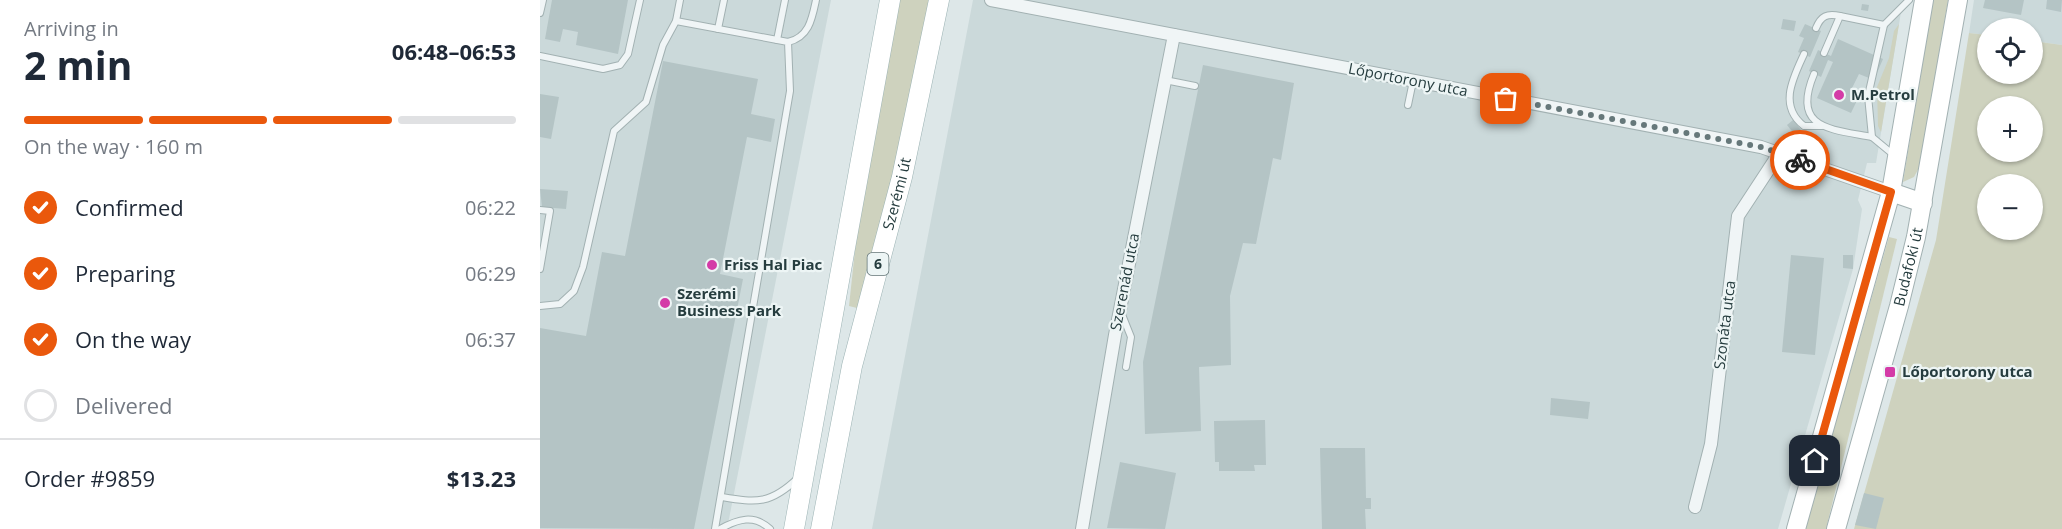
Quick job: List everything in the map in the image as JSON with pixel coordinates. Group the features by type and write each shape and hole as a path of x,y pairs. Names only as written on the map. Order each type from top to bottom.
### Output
{"main road":[{"path":"794,529 890,0"},
{"name":"Szerémi út","path":"821,529 852,366 902,177 939,0"},
{"path":"1796,529 1899,159 1924,0"},
{"name":"Budafoki út","path":"1836,529 1899,306 1923,203 1958,0"},
{"path":"1891,192 1923,203"}],"street":[{"name":"Lőportorony utca","path":"991,0 1780,152 1891,192"},
{"name":"Szerenád utca","path":"1082,529 1120,309 1174,35"},
{"name":"Szonáta utca","path":"1695,507 1711,444 1738,216 1780,152"}],"lane":[{"path":"540,13 543,0"},
{"path":"540,56 603,69 620,65 628,54 640,0"},
{"path":"540,306 560,304 574,291 583,267 614,131 646,102 663,45 676,21 681,0"},
{"path":"718,29 724,0"},
{"path":"777,40 785,0"},
{"path":"676,21 788,42 797,40 806,32 813,18 816,0"},
{"path":"1872,137 1868,96 1884,25 1909,0"},
{"path":"1816,28 1822,17 1827,14 1884,25"},
{"path":"1824,52 1840,16"},
{"path":"715,529 790,91 788,42"},
{"path":"1804,54 1791,84 1790,104 1800,123 1872,137 1899,159"},
{"path":"1814,74 1808,90 1806,107 1822,126"},
{"path":"1166,80 1195,86"},
{"path":"1408,105 1413,81"},
{"path":"540,210 550,211 540,268"},
{"path":"1120,309 1131,337 1126,368"},
{"path":"722,497 753,502 769,499 783,492 805,472"},
{"path":"720,529 746,518 761,522 770,529"}],"shaded area":[{"path":"540,0 831,0 727,529 540,529"},
{"path":"973,0 1903,0 1876,163 1867,163 1858,200 1862,209 1853,269 1778,529 872,529"},
{"path":"1974,0 2062,0 2062,45 2043,42 2043,18 1977,18 1977,34 1969,33"}],"green space":[{"path":"899,0 929,0 903,135 857,308 849,306 859,213"},
{"path":"1933,0 1948,0 1920,166 1914,177 1903,182"},
{"path":"1899,24 1881,132 1878,126 1877,87 1889,58 1894,31"},
{"path":"1969,33 1977,34 1977,84 2043,84 2043,42 2062,45 2062,529 1854,529 1936,240"},
{"path":"1889,237 1897,239 1826,529 1805,529"}],"building":[{"path":"552,0 628,0 618,54 576,45 578,32 563,29 560,42 545,39"},
{"path":"1985,0 2024,0 2021,15 1983,8"},
{"path":"2047,0 2062,0 2061,12 2046,9"},
{"path":"1862,4 1869,5 1868,11 1861,10"},
{"path":"1783,19 1796,21 1794,31 1781,29"},
{"path":"1805,24 1821,31 1810,57 1798,52 1804,38 1799,36"},
{"path":"1838,39 1883,59 1874,80 1859,74 1852,88 1861,92 1851,113 1817,98 1833,62 1828,60 1821,77 1809,71 1818,50 1831,56"},
{"name":"Szerémi Business Park","path":"663,61 758,79 751,114 775,119 771,142 747,137 720,274 743,279 694,529 540,528 540,328 586,336 602,252 625,256"},
{"path":"1203,65 1294,83 1281,160 1273,158 1256,244 1243,243 1230,296 1231,365 1199,367 1201,431 1145,434 1143,362"},
{"path":"540,94 559,97 551,139 540,137"},
{"path":"1793,120 1801,130 1795,135 1787,125"},
{"path":"540,189 568,191 566,209 542,207"},
{"path":"1791,255 1824,258 1815,355 1782,352"},
{"path":"1843,255 1853,255 1853,269 1843,268"},
{"path":"1551,398 1590,402 1588,419 1550,415"},
{"path":"1265,420 1266,465 1254,465 1255,471 1219,471 1219,462 1215,462 1214,421"},
{"path":"1320,448 1365,448 1366,498 1371,498 1371,509 1365,509 1366,529 1322,529"},
{"path":"1120,462 1176,473 1165,529 1107,528"},
{"path":"1864,493 1884,498 1876,529 1855,525"}],"way so far":[{"path":"1506,99 1761,147 1800,160"}],"place":[{"name":"M.Petrol","path":"1839,95"},
{"name":"Friss Hal Piac","path":"712,265"},
{"name":"Szerémi Business Park","path":"665,303"},
{"name":"Lőportorony utca","path":"1890,372"}],"route":[{"path":"1800,160 1891,192 1815,461"}]}
